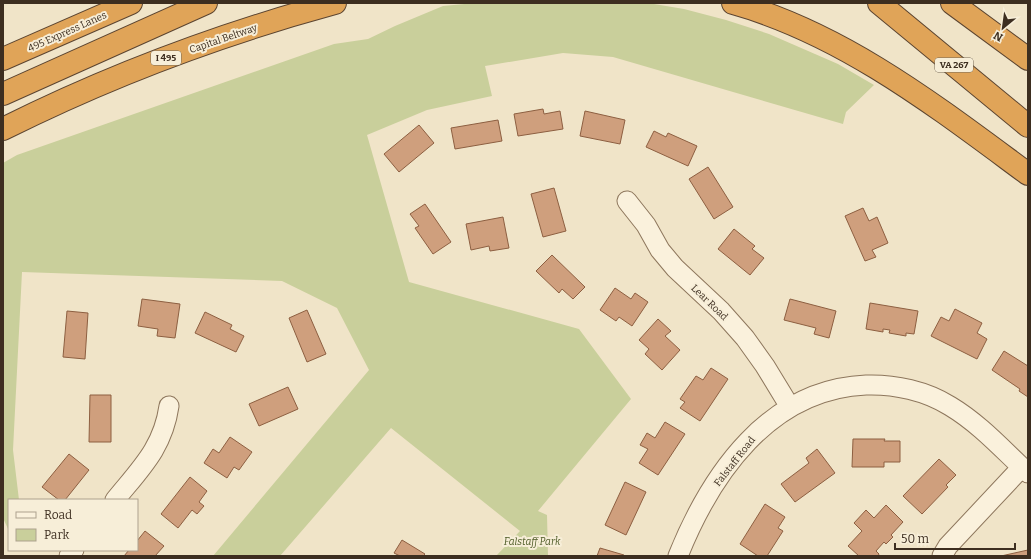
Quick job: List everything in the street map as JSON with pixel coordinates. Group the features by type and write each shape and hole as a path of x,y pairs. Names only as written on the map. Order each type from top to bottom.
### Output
{"highway":[{"name":"495 Express Lanes","path":"3,59 131,3"},
{"path":"3,94 206,3"},
{"name":"Capital Beltway","path":"3,129 40,110 114,78 209,42 335,3"},
{"path":"733,3 792,24 844,49 894,78 938,108 1028,174"},
{"name":"VA 267","path":"879,3 1028,126"},
{"path":"900,3 1028,113"},
{"path":"952,3 1028,59"},
{"path":"992,33 1028,65"}],"street":[{"name":"Lear Road","path":"627,201 646,225 660,250 675,268 721,311 745,338 765,366 790,407"},
{"name":"Falstaff Road","path":"678,556 687,533 704,500 726,467 747,442 766,424 790,407 828,390 852,386 878,385 903,388 933,398 971,420 1025,470"},
{"path":"116,499 150,457 161,438 169,406"},
{"path":"942,556 948,546 1025,470"}],"green space":[{"name":"Falstaff Park","path":"475,3 648,3 684,9 726,20 769,34 838,64 874,85 846,112 843,124 613,57 563,53 485,66 492,96 427,110 367,135 409,282 579,329 631,399 538,511 547,515 548,556 496,556 520,531 391,428 280,556 213,556 369,370 337,308 282,281 22,272 13,450 19,499 8,499 8,529 3,518 3,163 17,155 334,44 368,39 443,6"}],"building":[{"path":"543,109 544,114 560,111 563,129 518,136 514,114"},
{"path":"585,111 625,120 620,144 580,136"},
{"path":"498,120 502,141 455,149 451,128"},
{"path":"419,125 434,143 399,172 384,154"},
{"path":"654,131 666,137 668,133 697,146 688,166 646,147"},
{"path":"708,167 733,207 714,219 689,179"},
{"path":"554,188 566,231 543,237 531,194"},
{"path":"425,204 451,242 433,254 415,228 419,226 410,214"},
{"path":"863,208 869,221 877,217 888,243 872,250 876,257 865,261 845,216"},
{"path":"503,217 509,248 490,251 489,246 471,250 466,224"},
{"path":"734,229 755,246 752,249 764,258 750,275 718,249"},
{"path":"552,255 585,287 573,299 562,289 559,293 536,271"},
{"path":"615,288 631,299 635,293 648,302 632,326 619,317 616,321 600,310"},
{"path":"142,299 180,304 175,338 157,336 158,329 138,326"},
{"path":"790,299 836,311 829,338 814,334 816,328 784,320"},
{"path":"870,303 918,311 914,334 906,333 906,336 889,333 890,330 883,329 883,332 866,329"},
{"path":"955,309 982,323 977,333 987,339 977,359 931,336 941,317 949,321"},
{"path":"307,310 326,354 307,362 289,318"},
{"path":"67,311 88,313 85,359 63,357"},
{"path":"205,312 232,325 230,329 244,336 236,352 195,333"},
{"path":"658,319 671,331 665,336 680,350 662,370 645,354 649,349 639,340"},
{"path":"1004,351 1028,366 1028,397 1019,391 1020,389 992,370"},
{"path":"711,368 728,379 700,421 680,408 685,402 680,399 696,376 703,380"},
{"path":"288,387 298,409 259,426 249,404"},
{"path":"90,395 111,395 111,442 89,442"},
{"path":"665,422 685,434 658,475 639,463 648,449 640,445 647,433 655,438"},
{"path":"230,437 252,452 239,470 234,467 227,478 204,463 213,449 219,453"},
{"path":"853,439 885,439 884,441 900,441 900,462 884,462 884,467 852,467"},
{"path":"817,449 835,473 795,502 781,484 809,463 806,458"},
{"path":"69,454 89,470 66,499 58,499 42,487"},
{"path":"939,459 956,475 946,485 948,487 922,514 903,496"},
{"path":"190,477 207,491 199,502 204,506 197,514 192,510 178,528 161,514"},
{"path":"625,482 646,492 626,535 605,525"},
{"path":"765,504 785,517 778,528 783,531 767,556 758,556 740,544"},
{"path":"886,505 903,522 891,535 893,537 886,544 884,542 876,551 879,554 878,556 859,556 848,546 862,531 854,523 866,510 874,518"},
{"path":"145,531 164,546 155,556 124,556 128,551 138,551 138,540"},
{"path":"402,540 425,554 423,556 400,556 394,553"},
{"path":"600,548 624,555 624,556 597,556"},
{"path":"1028,550 1028,556 1001,556"}]}
